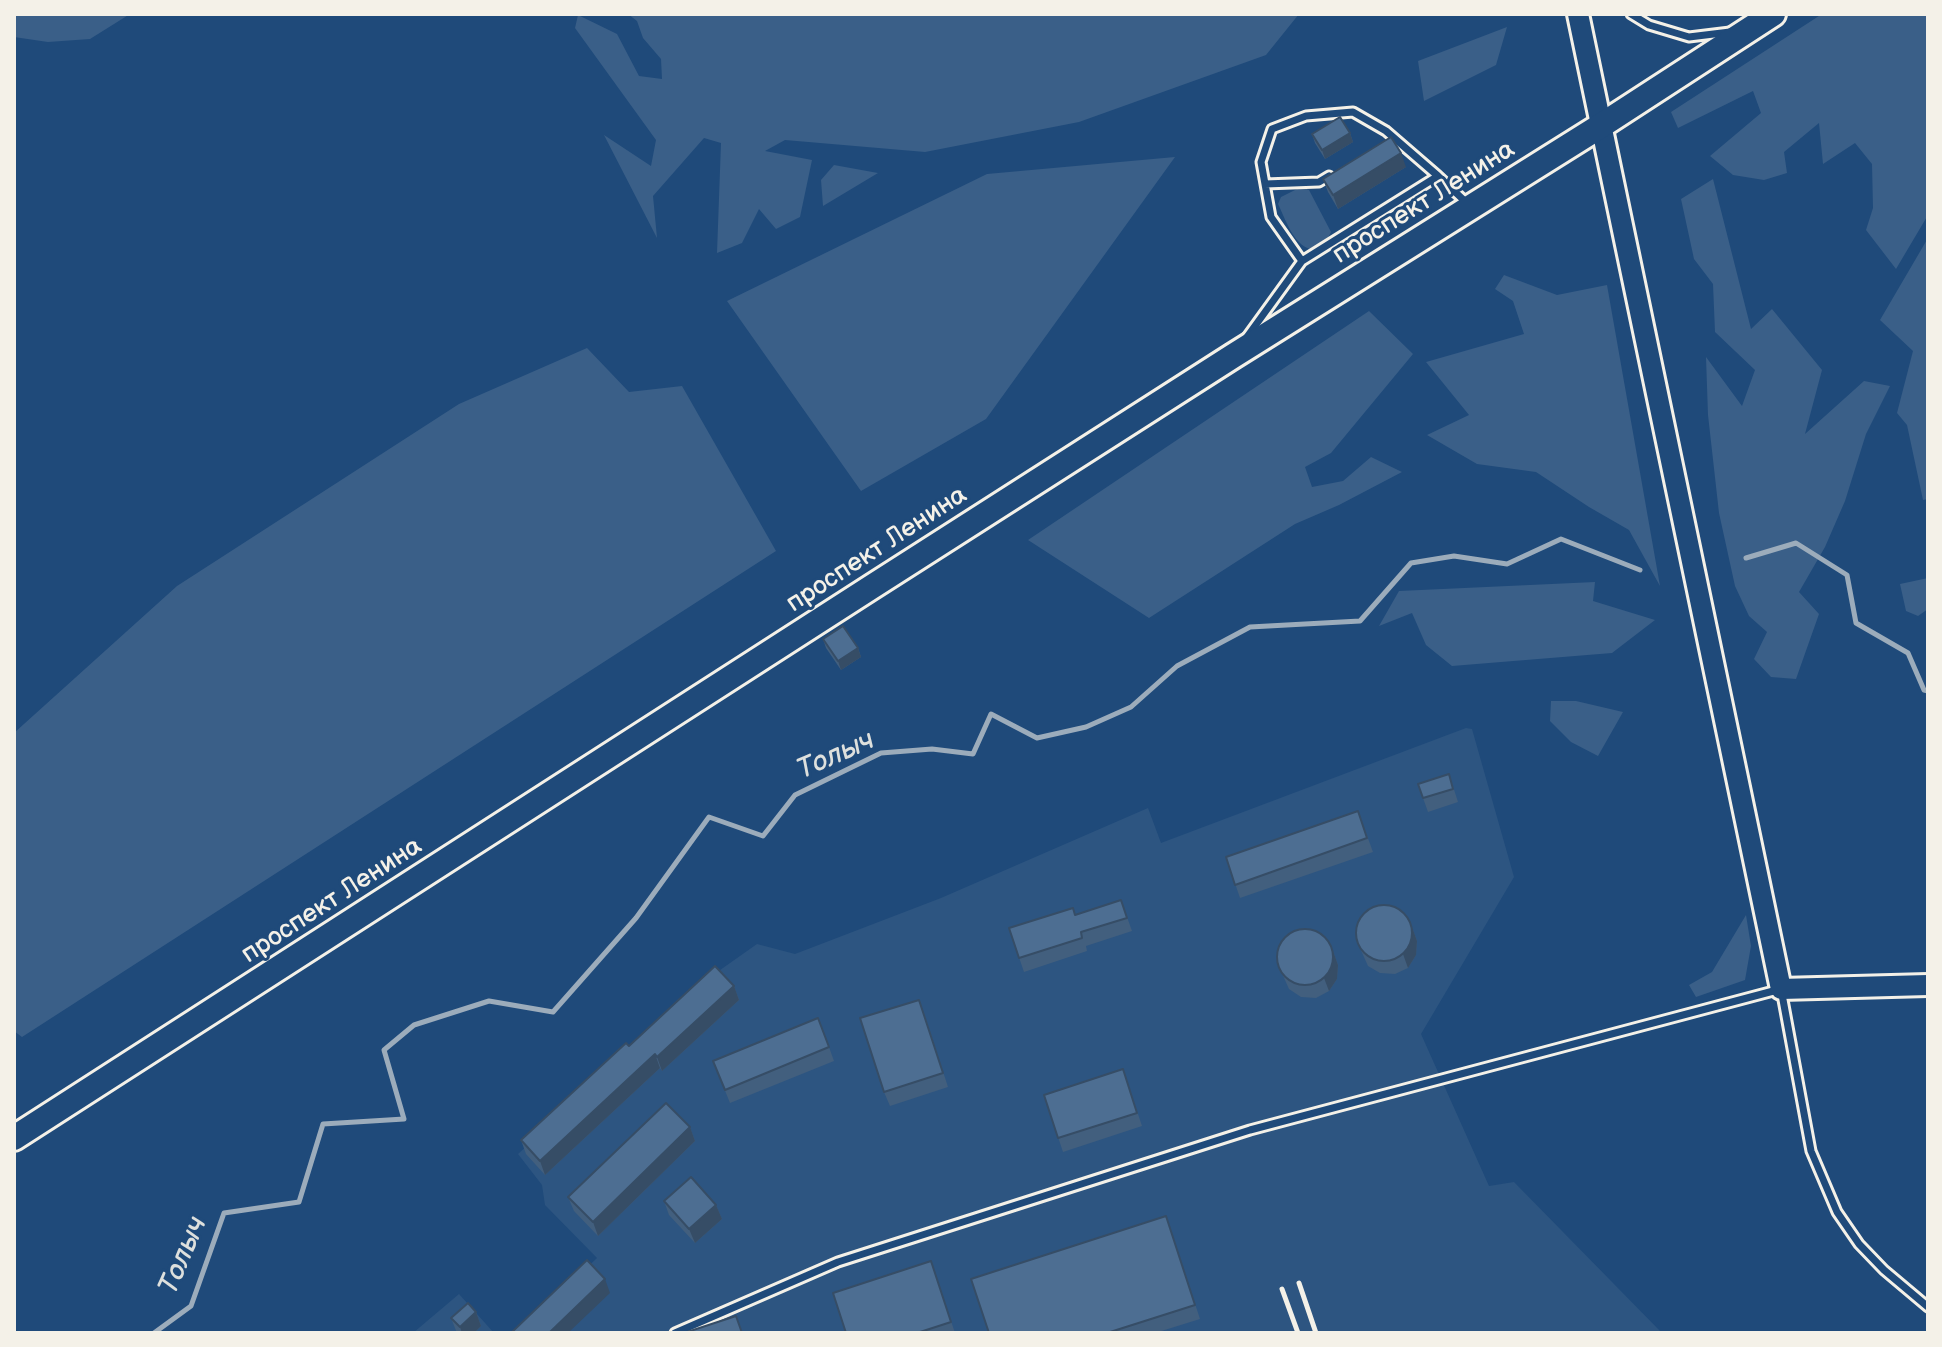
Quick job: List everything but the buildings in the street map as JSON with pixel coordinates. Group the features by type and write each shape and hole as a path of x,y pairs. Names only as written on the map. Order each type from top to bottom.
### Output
{"main road":[{"name":"проспект Ленина","path":"14,1138 1233,356 1773,14"}],"street":[{"path":"1578,14 1781,989 1928,985"}],"lane":[{"path":"1631,14 1649,25 1689,37 1748,30"},
{"path":"1302,261 1271,217 1261,162 1272,129 1306,116 1353,112 1386,131 1471,206"},
{"path":"1380,144 1392,137"},
{"path":"1265,184 1319,182 1332,175"},
{"path":"1233,356 1302,261 1438,176"},
{"path":"675,1333 838,1262 1250,1130 1781,989 1811,1151 1837,1212 1859,1244 1928,1307"}],"shaded area":[{"path":"14,14 130,14 90,39 48,42 14,37"},
{"path":"628,14 1299,14 1266,55 1079,122 925,152 785,140 765,151 812,160 800,217 776,229 759,209 742,243 717,253 721,143 704,138 653,196 657,238 604,135 651,166 656,140 575,28 578,15 617,34 639,76 662,79 661,59 643,38 637,21"},
{"path":"1822,14 1928,14 1928,215 1896,269 1866,230 1873,208 1872,164 1855,143 1823,164 1819,123 1784,152 1787,173 1764,180 1733,175 1710,156 1761,113 1753,91 1678,128 1671,112"},
{"path":"1507,27 1496,65 1424,101 1418,61"},
{"path":"1175,157 986,419 861,491 727,301 987,174"},
{"path":"834,165 878,173 823,206 821,180"},
{"path":"1713,179 1751,329 1772,309 1822,370 1805,434 1864,381 1890,386 1866,434 1845,501 1825,547 1799,592 1819,614 1796,679 1771,677 1754,659 1767,632 1749,616 1735,586 1719,513 1708,415 1706,357 1742,406 1755,370 1715,332 1713,284 1694,259 1681,199"},
{"path":"1301,187 1309,190 1331,232 1328,238 1310,249 1294,236 1278,204 1281,197"},
{"path":"1928,238 1928,499 1923,500 1907,425 1897,413 1913,351 1880,320"},
{"path":"1504,275 1557,295 1607,285 1660,586 1629,530 1536,472 1477,464 1427,435 1469,415 1426,362 1524,334 1513,301 1495,289"},
{"path":"1369,311 1413,354 1331,453 1305,467 1312,487 1343,481 1371,457 1402,472 1295,524 1149,618 1028,540"},
{"path":"587,348 629,392 682,386 776,551 22,1037 14,1031 14,733 177,586 459,404"},
{"path":"1928,578 1928,609 1918,616 1906,611 1900,584"},
{"path":"1595,582 1593,601 1655,620 1612,653 1452,666 1426,645 1412,613 1379,626 1399,591"},
{"path":"1551,701 1576,701 1623,712 1598,756 1571,742 1550,721"},
{"path":"1466,728 1472,729 1514,877 1421,1034 1489,1186 1514,1182 1662,1333 519,1333 597,1258 545,1205 542,1185 518,1154 713,975 757,944 795,954 941,898 1148,808 1161,843"},
{"path":"1746,915 1751,946 1745,980 1696,997 1689,985 1712,972"},
{"path":"459,1294 494,1333 413,1333"}],"waterway":[{"name":"Толыч","path":"154,1333 191,1306 224,1213 299,1202 323,1124 404,1119 384,1050 414,1025 489,1001 553,1012 636,918 709,817 763,836 795,795 881,753 932,749 973,754 991,714 1037,738 1086,727 1131,707 1177,666 1250,627 1360,621 1411,563 1454,556 1507,564 1561,539 1640,570"},
{"name":"Толыч","path":"1746,558 1796,543 1847,575 1856,623 1908,653 1924,690 1928,691"}],"railway":[{"path":"1299,1283 1316,1333"},
{"path":"1282,1289 1298,1333"}]}
